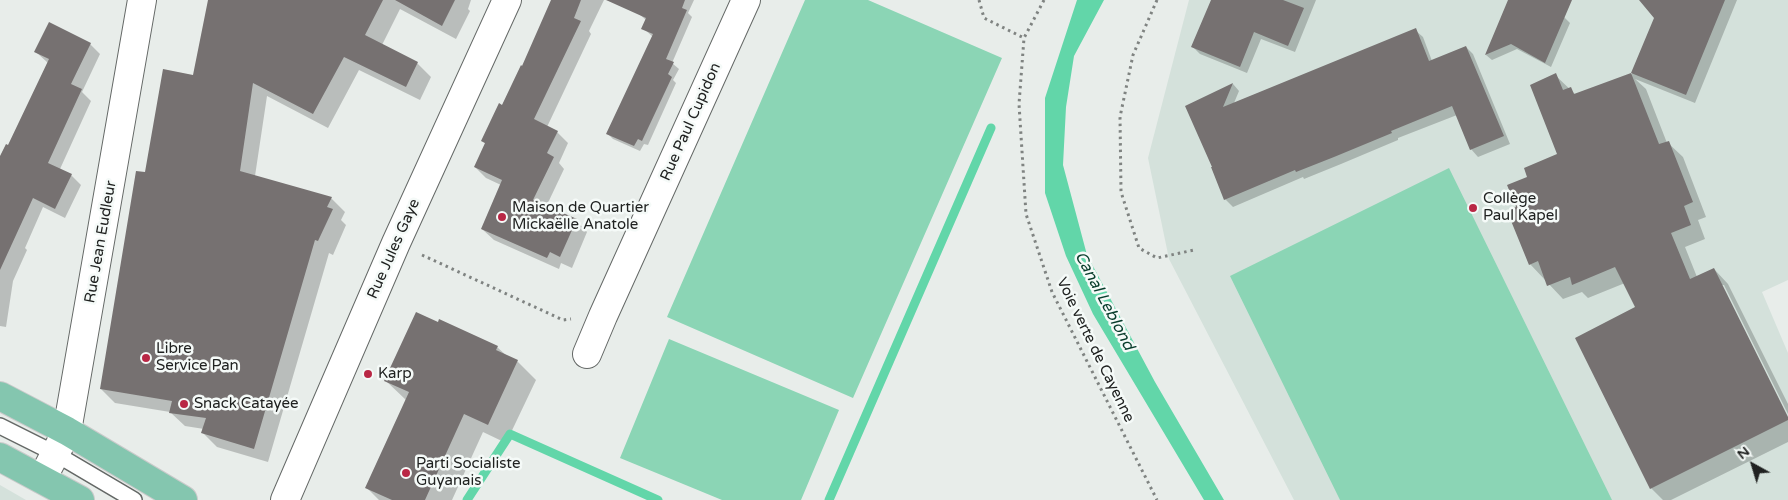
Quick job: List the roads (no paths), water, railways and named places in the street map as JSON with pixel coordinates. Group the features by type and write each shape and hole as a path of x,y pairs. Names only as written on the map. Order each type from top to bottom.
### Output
{"main road":[{"path":"0,396 62,443 182,500"},
{"path":"0,457 80,500"}],"street":[{"name":"Rue Jean Eudleur","path":"42,479 62,443 142,0"},
{"name":"Rue Jules Gaye","path":"284,500 396,243 507,0"},
{"name":"Rue Paul Cupidon","path":"587,354 746,0"}],"lane":[{"path":"0,426 62,443 134,500"}],"water":[{"name":"Canal Leblond","path":"1077,0 1104,0 1074,56 1066,107 1063,165 1087,255 1155,382 1224,500 1204,500 1093,314 1066,256 1045,193 1045,98"}],"waterway":[{"path":"829,500 991,128"},
{"path":"467,500 510,434 658,500"}],"place":[{"name":"Collège Paul Kapel","path":"1473,208"},
{"name":"Maison de Quartier Mickaëlle Anatole","path":"502,217"},
{"name":"Libre Service Pan","path":"146,358"},
{"name":"Karp","path":"368,374"},
{"name":"Snack Catayée","path":"184,404"},
{"name":"Parti Socialiste Guyanais","path":"406,473"}]}
